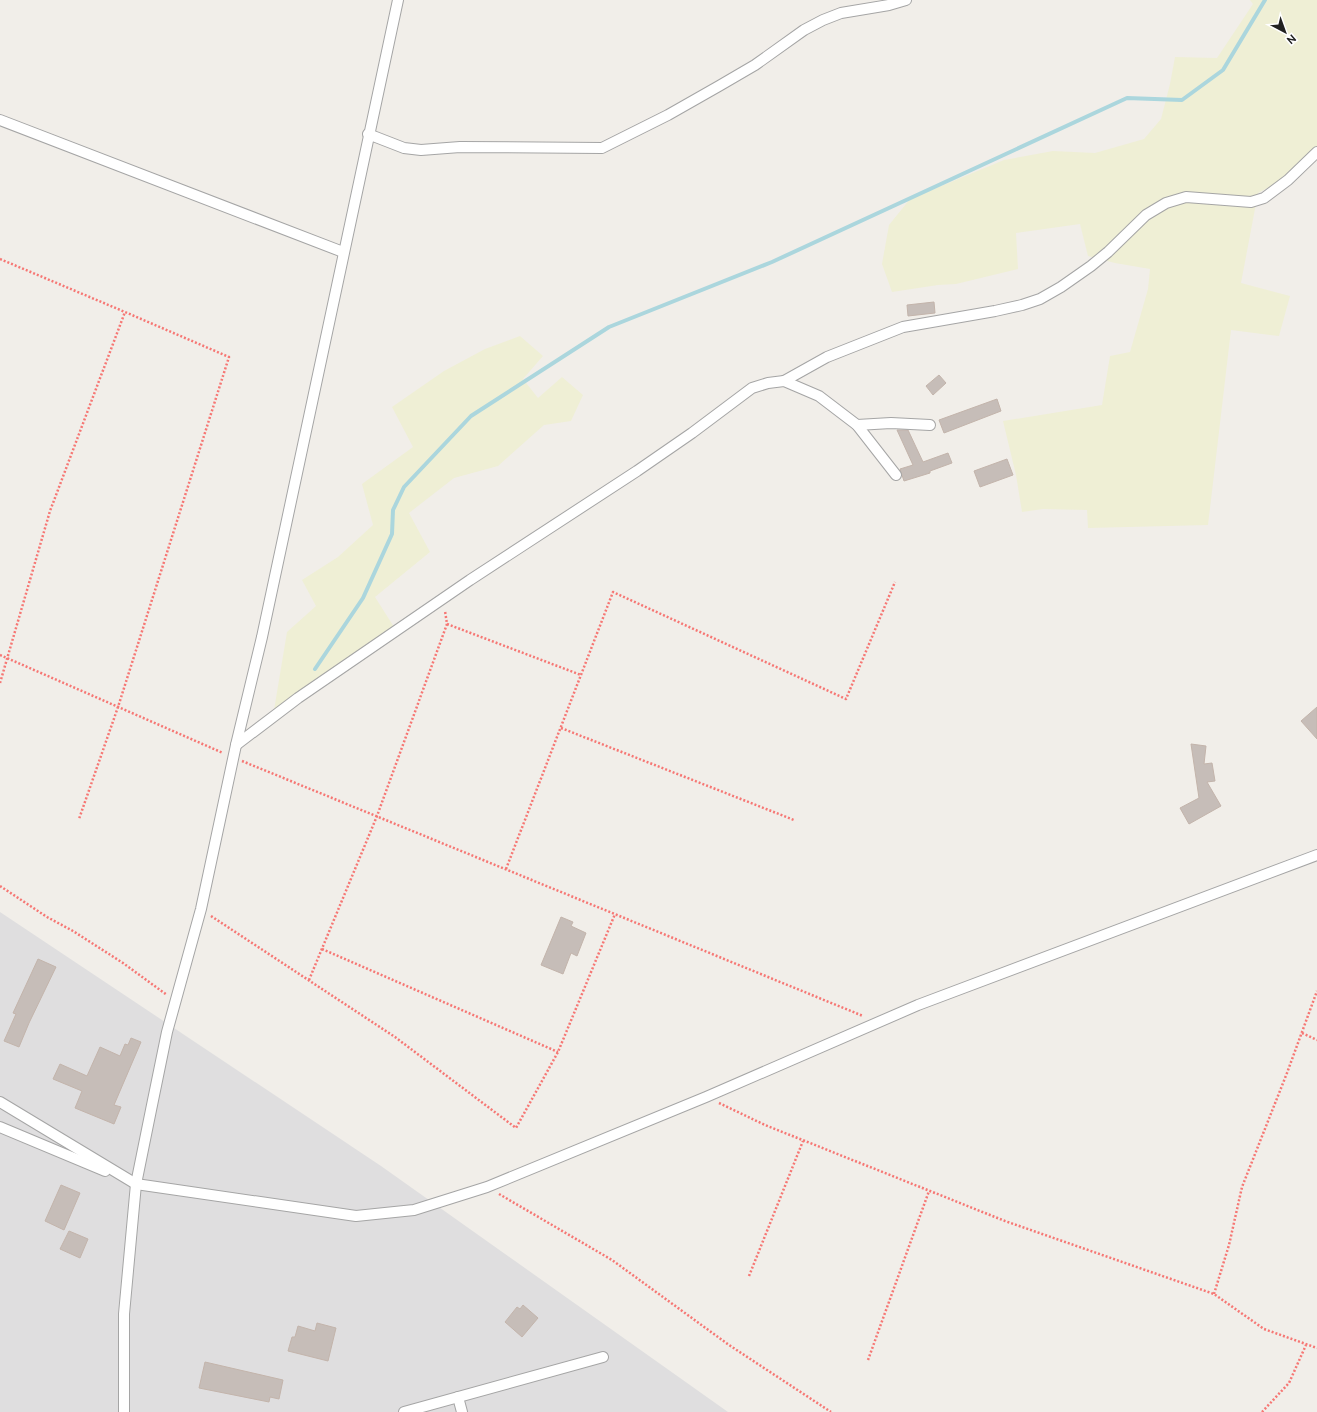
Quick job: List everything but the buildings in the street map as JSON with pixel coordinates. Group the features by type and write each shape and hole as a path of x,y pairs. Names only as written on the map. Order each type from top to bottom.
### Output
{"street":[{"path":"124,1412 124,1314 136,1184 161,1060 200,909 268,606 368,134 398,0"},
{"path":"368,134 404,148 421,150 460,147 602,148 668,115 755,65 804,30 823,20 841,13 889,5 906,0"},
{"path":"0,120 343,252"},
{"path":"236,745 298,698 520,547 637,471 692,433 752,388 768,383 784,381 827,357 903,326 995,311 1040,299 1061,287 1091,266 1108,252 1146,215 1166,202 1186,197 1251,202 1264,198 1282,184 1317,152"},
{"path":"784,381 819,396 857,425 896,475"},
{"path":"857,425 891,423 930,425"},
{"path":"0,1127 136,1184 356,1216 414,1210 487,1187 706,1097 926,1002 1317,855"},
{"path":"0,1102 136,1184"},
{"path":"404,1412 603,1358"},
{"path":"458,1397 462,1412"}],"path":[{"path":"0,259 229,357 118,707 79,819"},
{"path":"0,683 50,511 125,312"},
{"path":"506,869 613,592 846,699 895,582"},
{"path":"309,980 377,816 447,624 444,598"},
{"path":"447,624 581,675"},
{"path":"0,655 233,757 878,1022"},
{"path":"560,728 794,820"},
{"path":"0,886 47,917 73,931 117,959 176,1001"},
{"path":"200,909 395,1037 516,1128 558,1052 615,914"},
{"path":"322,949 558,1052"},
{"path":"1214,1294 1229,1245 1242,1187 1317,991"},
{"path":"1302,1033 1317,1040"},
{"path":"706,1097 803,1141 1005,1221 1214,1294 1264,1329 1317,1348"},
{"path":"749,1276 803,1141"},
{"path":"487,1187 612,1260 729,1345 831,1412"},
{"path":"868,1360 929,1191"},
{"path":"1262,1412 1289,1383 1306,1344"}],"shaded area":[{"path":"0,912 381,1166 728,1412 0,1412"}],"green space":[{"path":"1250,0 1317,0 1317,146 1275,184 1258,193 1241,283 1290,296 1279,336 1231,330 1208,525 1088,528 1087,510 1043,509 1022,512 1016,475 1003,421 1102,405 1110,356 1130,352 1148,289 1150,269 1115,263 1088,256 1080,224 1016,233 1018,269 956,284 938,285 892,292 882,264 889,225 910,199 1004,160 1053,151 1095,153 1144,139 1161,119 1175,57 1217,58 1253,4"},
{"path":"520,336 543,356 523,379 538,398 562,377 583,395 571,421 544,425 498,466 454,478 409,513 430,552 375,597 394,627 274,710 287,632 316,606 302,580 338,557 373,525 362,484 413,447 392,407 444,371 485,349"}],"waterway":[{"path":"315,669 363,598 392,534 393,510 404,487 471,416 609,327 772,262 1127,98 1182,100 1223,70 1265,0"}]}
